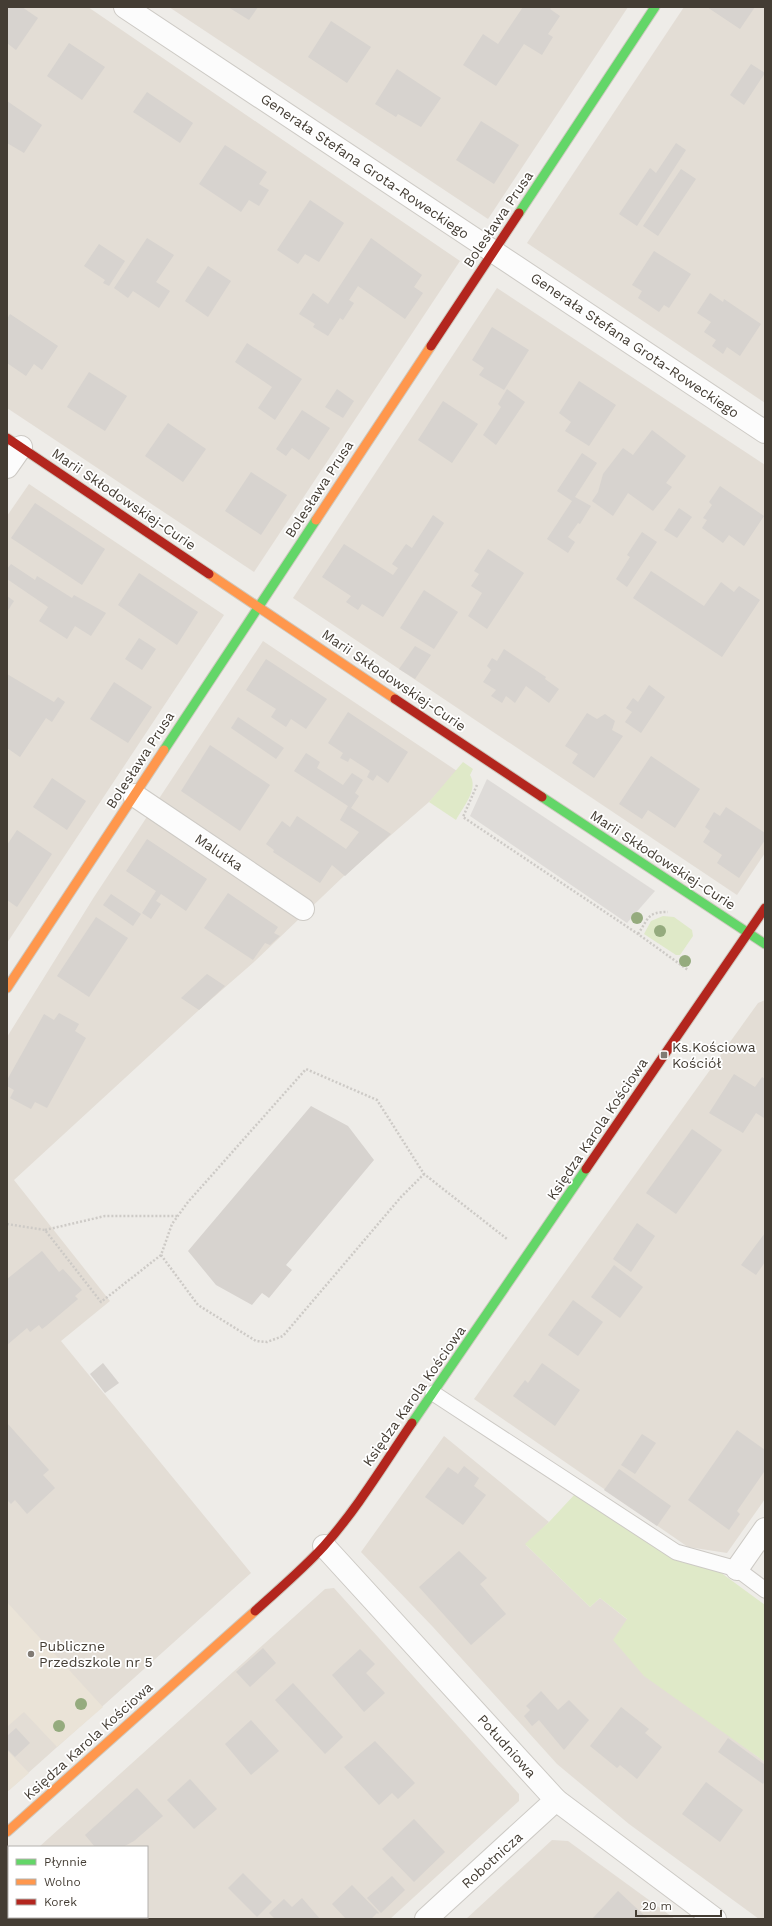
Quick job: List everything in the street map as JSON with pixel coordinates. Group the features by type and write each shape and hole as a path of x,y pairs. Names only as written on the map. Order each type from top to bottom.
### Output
{"street":[{"name":"Generała Stefana Grota-Roweckiego","path":"125,7 765,432"},
{"name":"Bolesława Prusa","path":"7,988 655,7"},
{"name":"Marii Skłodowskiej-Curie","path":"14,442 558,808 765,944"},
{"path":"7,467 14,442"},
{"name":"Malutka","path":"134,795 303,909"},
{"name":"Księdza Karola Kościowa","path":"7,1832 292,1578 324,1546 353,1509 765,908"},
{"path":"737,1569 765,1529"},
{"name":"Południowa","path":"324,1546 556,1800 715,1919"},
{"name":"Robotnicza","path":"426,1919 556,1800"}],"lane":[{"path":"433,1393 676,1552 737,1569 765,1590"}],"path":[{"path":"485,758 475,775 477,785 476,790 463,817 638,934 688,970"},
{"path":"638,934 652,914 655,912 670,912"},
{"path":"45,1230 101,1302 161,1255 172,1224 177,1216 306,1070 377,1100 424,1174 528,1255"},
{"path":"161,1255 198,1305 256,1341 268,1342 283,1336 401,1197 424,1174"},
{"path":"7,1224 45,1230 106,1216 177,1216"}],"shaded area":[{"path":"7,7 88,7 460,261 254,572 7,408"},
{"path":"169,7 628,7 488,219"},
{"path":"684,7 765,7 765,403 527,243"},
{"path":"497,288 765,465 765,853 737,895 293,598"},
{"path":"29,484 224,615 7,943 7,516"},
{"path":"263,641 457,771 429,802 345,875 254,962 199,1010 14,1180 110,1301 61,1341 251,1573 7,1792 7,1037 94,897"},
{"path":"487,779 655,891 627,923 470,816"},
{"path":"765,1000 765,1499 727,1553 688,1547 474,1399 758,1003"},
{"path":"444,1436 549,1522 526,1545 590,1607 600,1598 628,1620 708,1720 765,1762 765,1919 759,1919 629,1824 557,1764 433,1627 361,1552"},
{"path":"334,1588 519,1794 519,1801 390,1919 9,1919 8,1918 148,1918 148,1846 40,1846 325,1589"},
{"name":"Publiczne Przedszkole nr 5","path":"7,1602 103,1707 57,1747 24,1712 7,1727"},
{"path":"7,1750 29,1773 7,1792"},
{"path":"552,1840 568,1841 675,1919 466,1919"},
{"path":"8,1875 8,1918 7,1917"}],"green space":[{"path":"463,762 473,769 470,775 473,786 469,798 456,820 429,802"},
{"path":"663,916 674,917 692,930 693,936 680,955 676,955 644,934 651,921"},
{"path":"576,1493 675,1560 720,1572 765,1605 765,1762 644,1676 613,1640 627,1619 600,1598 590,1607 525,1544 549,1522"}],"building":[{"path":"7,7 22,7 38,18 16,50 7,43"},
{"path":"228,7 258,7 249,20"},
{"path":"523,7 552,7 550,9 560,16 548,34 553,37 542,55 524,44 496,86 463,65 483,34 498,44"},
{"path":"707,7 755,7 740,29"},
{"path":"331,21 371,47 347,83 308,57"},
{"path":"69,43 105,67 82,100 47,76"},
{"path":"751,64 765,73 744,105 730,95"},
{"path":"397,69 441,98 421,127 398,114 396,117 375,104"},
{"path":"147,92 193,123 180,143 133,112"},
{"path":"7,101 42,125 24,153 7,143"},
{"path":"481,121 519,145 494,184 456,160"},
{"path":"676,143 686,150 637,226 619,214 650,168 656,173"},
{"path":"225,145 267,172 259,184 269,190 259,206 249,200 241,212 199,184"},
{"path":"681,169 696,179 658,236 643,226"},
{"path":"310,200 344,223 319,262 305,254 298,264 277,250"},
{"path":"147,238 174,255 156,282 170,291 159,308 133,291 128,298 114,288"},
{"path":"371,238 422,275 414,287 423,293 405,319 358,286 349,300 354,303 343,320 340,318 328,336 313,327 315,324 299,314 313,293 328,304"},
{"path":"99,244 125,261 109,286 103,283 105,280 84,266"},
{"path":"654,251 691,274 669,308 664,305 659,312 638,298 642,291 632,285"},
{"path":"208,266 231,281 208,317 185,301"},
{"path":"710,293 723,302 724,299 761,324 740,356 727,347 723,354 712,346 716,340 704,332 711,322 697,313"},
{"path":"10,314 58,346 42,370 34,364 26,376 7,363 7,319"},
{"path":"492,327 529,350 504,390 479,375 484,368 472,360"},
{"path":"247,343 302,379 275,420 258,408 272,387 235,362"},
{"path":"89,372 127,396 105,431 67,407"},
{"path":"579,381 616,405 589,446 565,431 571,422 559,413"},
{"path":"337,389 354,401 343,418 325,407"},
{"path":"507,389 525,402 496,445 483,435 501,407 498,404"},
{"path":"443,401 478,424 452,463 418,440"},
{"path":"302,410 330,428 309,460 292,448 286,456 276,449"},
{"path":"168,423 206,449 183,482 145,456"},
{"path":"652,430 686,456 666,483 672,487 653,511 628,493 613,516 592,501 598,492 603,474 623,448 633,455"},
{"path":"582,453 597,463 575,497 591,506 580,524 578,523 568,537 575,542 568,553 547,539 572,501 557,491"},
{"path":"251,472 287,495 261,535 225,511"},
{"path":"720,486 764,516 744,546 729,535 723,543 702,528 707,520 703,518 712,505 709,502"},
{"path":"35,503 105,549 82,585 11,538"},
{"path":"679,508 692,517 677,538 664,530"},
{"path":"433,515 444,523 383,617 362,604 358,610 346,602 351,596 322,577 344,544 393,575 398,568 392,564 406,544 412,548"},
{"path":"642,532 657,542 627,587 616,579 630,557 627,555"},
{"path":"488,549 524,573 487,629 468,616 482,593 471,586 479,574 474,571"},
{"path":"11,564 35,580 37,576 72,598 74,595 106,613 91,636 75,626 67,639 39,621 48,607 7,579 7,569"},
{"path":"651,571 704,606 721,582 734,592 739,586 760,600 722,657 633,598"},
{"path":"139,573 198,612 177,645 118,605"},
{"path":"424,590 458,612 434,649 400,628"},
{"path":"7,596 14,601 7,612"},
{"path":"139,638 156,649 142,670 125,659"},
{"path":"415,646 431,655 415,679 399,669"},
{"path":"504,649 546,677 545,679 559,689 549,703 526,686 515,703 506,696 502,703 491,696 496,690 483,682 491,670 487,666 492,658 497,661"},
{"path":"266,659 327,699 306,729 291,719 286,727 271,717 276,709 246,690"},
{"path":"7,674 54,702 58,697 65,702 52,722 46,718 20,757 7,748"},
{"path":"114,682 152,707 128,743 90,719"},
{"path":"649,685 665,697 641,733 625,722 632,712 626,708 633,698 638,702"},
{"path":"348,712 408,752 388,783 377,775 373,781 367,777 370,771 350,758 348,762 340,758 343,753 328,743"},
{"path":"587,713 597,719 605,714 615,721 612,730 623,736 594,778 572,763 578,754 565,746"},
{"path":"238,717 284,748 276,759 231,728"},
{"path":"210,745 270,785 240,831 181,791"},
{"path":"306,753 320,762 317,768 343,785 352,773 363,780 355,793 359,796 351,808 391,834 345,876 332,865 320,883 273,852 274,850 266,844 282,821 290,827 297,816 346,849 359,832 340,820 348,806 294,771"},
{"path":"651,756 700,789 675,828 648,810 642,819 619,804"},
{"path":"52,778 86,801 67,830 33,807"},
{"path":"726,807 765,833 765,840 739,878 717,863 722,855 703,842 710,831 705,827 714,812 720,816"},
{"path":"17,830 52,854 17,907 7,900 7,845"},
{"path":"147,839 207,879 186,911 161,894 156,901 161,904 151,919 142,913 156,891 126,871"},
{"path":"228,893 278,927 274,933 280,936 270,945 265,943 253,960 204,928"},
{"path":"111,894 141,914 133,926 103,905"},
{"path":"96,917 128,938 89,997 57,976"},
{"path":"207,974 225,986 199,1010 181,998"},
{"path":"59,1013 79,1024 75,1031 86,1038 47,1108 35,1102 31,1109 10,1098 14,1090 7,1086 7,1080 44,1014 54,1020"},
{"path":"734,1074 755,1087 762,1077 765,1079 765,1116 764,1118 756,1113 743,1133 709,1113"},
{"path":"311,1106 348,1126 374,1160 286,1265 292,1270 269,1298 262,1293 252,1305 216,1285 188,1251"},
{"path":"692,1129 722,1150 676,1214 646,1193"},
{"path":"637,1223 655,1236 631,1272 613,1259"},
{"path":"765,1233 765,1262 756,1275 741,1265"},
{"path":"42,1251 59,1272 63,1269 82,1290 75,1296 78,1299 42,1329 39,1325 30,1332 27,1328 7,1345 7,1279"},
{"path":"614,1265 643,1287 620,1318 591,1297"},
{"path":"573,1300 603,1322 578,1356 548,1335"},
{"path":"103,1363 119,1383 105,1393 90,1374"},
{"path":"542,1363 580,1390 555,1426 513,1396 525,1380 528,1383"},
{"path":"7,1423 49,1470 43,1475 55,1488 27,1514 15,1500 11,1504 7,1500"},
{"path":"737,1430 765,1450 765,1473 764,1472 737,1511 740,1514 729,1530 688,1500"},
{"path":"642,1434 656,1443 635,1474 621,1465"},
{"path":"464,1466 479,1478 474,1486 486,1495 463,1525 425,1497 448,1467 458,1474"},
{"path":"619,1469 671,1506 657,1526 604,1490"},
{"path":"459,1551 487,1578 480,1584 506,1614 471,1645 419,1587"},
{"path":"263,1648 276,1663 250,1687 236,1672"},
{"path":"360,1649 375,1664 366,1673 385,1693 364,1712 332,1675"},
{"path":"293,1683 343,1737 325,1754 275,1700"},
{"path":"541,1691 558,1710 569,1700 589,1720 564,1750 539,1720 532,1726 524,1716 530,1710 526,1706"},
{"path":"621,1707 649,1729 645,1733 662,1747 637,1779 620,1765 617,1768 590,1746"},
{"path":"251,1720 279,1751 251,1775 225,1744"},
{"path":"16,1728 30,1743 15,1757 7,1749 7,1736"},
{"path":"728,1738 765,1765 765,1781 763,1784 718,1752"},
{"path":"375,1741 415,1783 398,1799 392,1793 379,1805 344,1767"},
{"path":"190,1779 217,1809 194,1829 167,1800"},
{"path":"706,1782 743,1810 720,1842 682,1814"},
{"path":"137,1788 163,1816 134,1841 125,1846 94,1846 85,1835"},
{"path":"414,1819 445,1852 414,1882 382,1849"},
{"path":"243,1873 272,1902 257,1917 228,1888"},
{"path":"392,1876 405,1890 381,1913 367,1898"},
{"path":"352,1885 379,1913 371,1919 346,1919 332,1904"},
{"path":"618,1891 648,1919 592,1919"},
{"path":"302,1898 320,1919 275,1919 269,1913 284,1899 292,1907"}],"traffic: fast":[{"path":"519,213 655,7"},
{"path":"164,750 316,520"},
{"path":"542,797 765,944"},
{"path":"412,1423 586,1169"}],"traffic: slow":[{"path":"316,520 431,346"},
{"path":"209,574 395,699"},
{"path":"7,988 164,750"},
{"path":"7,1832 255,1611"}],"traffic: jam":[{"path":"431,346 519,213"},
{"path":"7,438 209,574"},
{"path":"395,699 542,797"},
{"path":"586,1169 765,908"},
{"path":"255,1611 290,1580 336,1532 370,1486 412,1423"}],"place":[{"name":"Ks.Kościowa Kościół","path":"664,1055"},
{"name":"Publiczne Przedszkole nr 5","path":"31,1654"}]}
